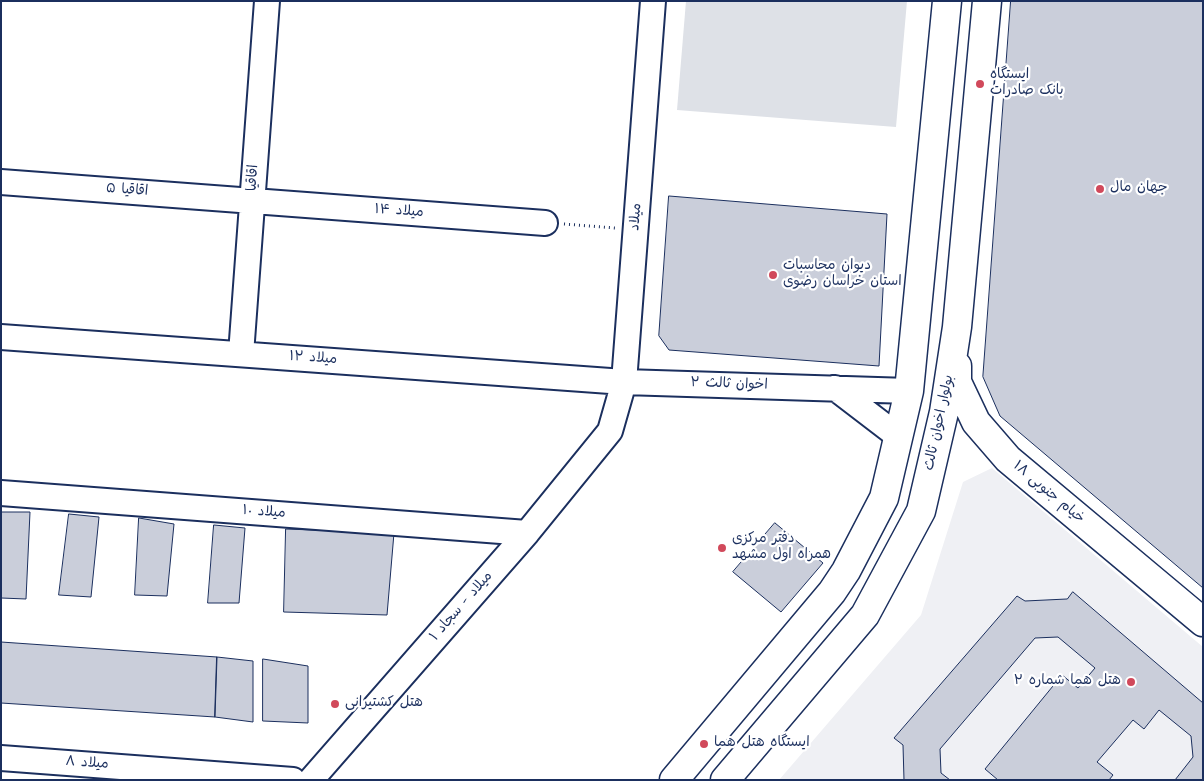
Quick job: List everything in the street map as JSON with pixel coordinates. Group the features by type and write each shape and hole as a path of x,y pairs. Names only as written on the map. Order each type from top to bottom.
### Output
{"street":[{"name":"اقاقیا","path":"241,354 267,1"},
{"name":"میلاد","path":"610,431 624,382 653,1"},
{"path":"674,780 832,592 846,571 884,498 909,391 947,12 986,13"},
{"name":"بولوار اخوان ثالث","path":"725,780 865,615 921,511 944,412 957,327 986,13"},
{"name":"اقاقیا ۵","path":"1,182 252,201"},
{"name":"میلاد ۱۴","path":"252,201 545,223"},
{"name":"خیام جنوبی ۱۸","path":"957,327 957,382 976,422 1008,459 1203,622"},
{"name":"میلاد ۱۲","path":"1,337 624,382"},
{"name":"اخوان ثالث ۲","path":"624,382 909,391"},
{"path":"835,388 899,438"},
{"name":"میلاد - سجاد ۱","path":"311,780 527,533 610,431"},
{"name":"میلاد ۱۰","path":"1,493 527,533"},
{"name":"میلاد ۸","path":"1,758 293,780"}],"path":[{"path":"545,223 636,230"}],"shaded area":[{"path":"686,1 907,1 896,127 677,110"},
{"path":"992,468 1203,647 1203,780 779,780 921,615 963,482"}],"building":[{"name":"جهان مال","path":"1011,1 1203,1 1203,588 1000,416 983,377"},
{"name":"دیوان محاسبات استان خراسان رضوی","path":"669,196 887,214 879,366 669,350 659,336"},
{"path":"1,512 30,512 26,599 1,598"},
{"path":"69,514 99,517 91,597 59,595"},
{"path":"139,518 174,524 167,596 135,595"},
{"path":"775,523 823,563 781,612 733,572"},
{"path":"214,525 245,528 239,603 208,603"},
{"path":"286,529 394,533 387,615 284,612"},
{"name":"هتل هما شماره ۲","path":"1073,592 1203,703 1203,780 1175,780 1193,757 1191,736 1159,710 1144,729 1133,720 1097,762 1113,775 1109,780 998,780 985,769 1062,675 1078,688 1095,668 1058,637 1035,638 940,749 941,773 950,780 904,780 903,745 894,738 1017,596 1025,601 1067,599"},
{"path":"1,642 217,657 215,717 1,703"},
{"path":"217,657 253,661 253,722 215,717"},
{"path":"263,659 308,666 308,723 263,721"}],"place":[{"name":"ایستگاه بانک صادرات","path":"980,84"},
{"name":"جهان مال","path":"1100,189"},
{"name":"دیوان محاسبات استان خراسان رضوی","path":"773,275"},
{"name":"دفتر مرکزی همراه اول مشهد","path":"722,548"},
{"name":"هتل هما شماره ۲","path":"1131,682"},
{"name":"هتل کشتیرانی","path":"335,704"},
{"name":"ایستگاه هتل هما","path":"704,744"}]}
